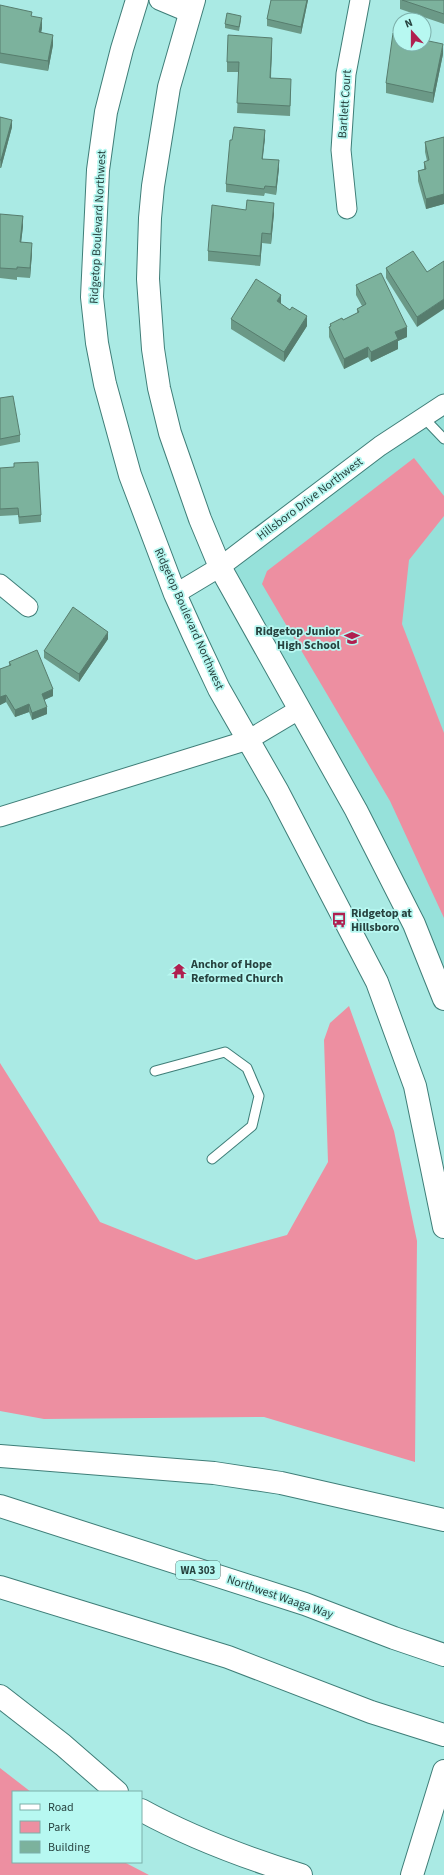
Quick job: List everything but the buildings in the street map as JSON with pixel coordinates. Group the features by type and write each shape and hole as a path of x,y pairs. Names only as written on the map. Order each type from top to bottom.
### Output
{"main road":[{"name":"Ridgetop Boulevard Northwest","path":"137,0 122,49 106,112 98,170 92,296 97,343 104,378 130,475 175,594 219,689 278,792 378,982 415,1086 444,1227"},
{"path":"192,6 169,87 153,186 148,279 153,348 170,433 194,505 220,567 356,810 414,924 444,999"},
{"path":"0,1456 206,1472 281,1482 444,1520"},
{"name":"Northwest Waaga Way","path":"0,1506 305,1604 394,1638 444,1655"},
{"path":"0,1587 228,1658 371,1712 444,1735"},
{"path":"0,1696 63,1745 116,1791"},
{"path":"412,1875 444,1771"},
{"path":"142,1811 173,1828 266,1864 301,1875"},
{"path":"266,1864 284,1875"}],"street":[{"path":"159,0 192,6"},
{"name":"Bartlett Court","path":"347,209 341,150 346,74 360,0"},
{"name":"Hillsboro Drive Northwest","path":"175,594 220,567 380,446 444,404"},
{"path":"0,584 28,608"},
{"path":"0,818 248,740 300,709"}],"lane":[{"path":"424,417 444,440"},
{"path":"155,1071 225,1052 247,1068 259,1096 252,1126 212,1159"}],"shaded area":[{"name":"Ridgetop Junior High School","path":"444,404 444,999 220,567"}],"green space":[{"path":"414,458 444,496 444,516 409,560 402,624 444,733 444,918 390,801 262,584 267,571"},
{"path":"349,1006 394,1131 417,1241 415,1462 264,1417 44,1419 0,1411 0,1063 100,1222 196,1260 287,1235 328,1162 324,1040 330,1023"},
{"path":"0,1768 30,1791 12,1791 12,1863 126,1863 149,1875 0,1875"}],"place":[{"name":"Ridgetop Junior High School","path":"352,638"},
{"name":"Ridgetop at Hillsboro","path":"339,920"},
{"name":"Anchor of Hope Reformed Church","path":"179,971"}]}
